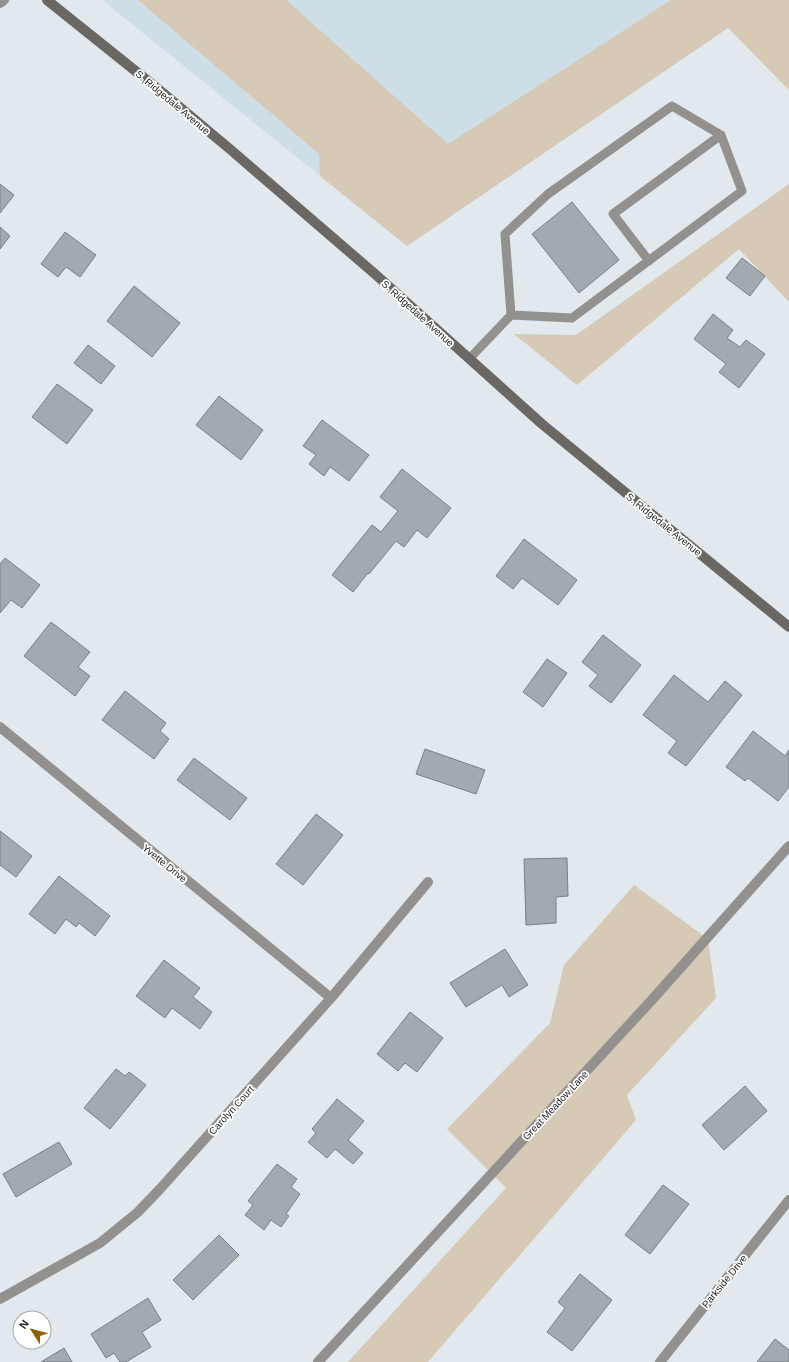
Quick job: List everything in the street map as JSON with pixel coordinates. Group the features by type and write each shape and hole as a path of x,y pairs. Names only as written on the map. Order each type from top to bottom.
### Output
{"main road":[{"name":"S. Ridgedale Avenue","path":"47,0 231,150 470,358 542,424 789,627"}],"street":[{"path":"0,3 4,0"},
{"name":"Yvette Drive","path":"0,727 331,998"},
{"name":"Great Meadow Lane","path":"318,1362 650,1002 789,846"},
{"name":"Carolyn Court","path":"0,1299 100,1243 138,1212 160,1190 331,998 428,882"},
{"name":"Parkside Drive","path":"660,1362 789,1200"}],"lane":[{"path":"470,358 510,315 505,234 548,194 672,106 720,135 742,191 572,318 510,315"},
{"path":"649,261 613,214 720,135"}],"shaded area":[{"path":"102,0 789,0 789,12 728,28 407,246"},
{"path":"138,0 286,0 448,144 671,0 789,0 789,90 728,28 407,246 320,176 319,154"},
{"path":"789,184 789,302 739,249 577,385 514,334 576,335"},
{"path":"634,885 708,939 716,998 627,1095 636,1120 428,1362 348,1362 506,1188 447,1129 550,1023 564,965"}],"building":[{"path":"0,184 14,195 0,213"},
{"path":"572,202 619,260 579,293 532,234"},
{"path":"0,227 10,236 0,249"},
{"path":"65,232 96,255 80,277 66,267 58,277 41,264"},
{"path":"742,258 765,276 750,296 726,278"},
{"path":"134,286 180,323 152,357 107,321"},
{"path":"713,314 733,330 727,338 740,347 746,340 765,354 739,388 719,372 726,364 694,339"},
{"path":"88,345 115,366 101,384 74,363"},
{"path":"57,384 93,410 67,444 32,417"},
{"path":"219,396 263,430 241,460 196,425"},
{"path":"322,420 369,455 349,481 330,467 324,476 309,464 316,455 303,446"},
{"path":"402,469 451,508 427,538 417,530 404,547 396,541 353,592 332,575 372,525 381,532 398,511 380,497"},
{"path":"524,539 577,580 558,605 522,578 513,589 496,576"},
{"path":"5,558 40,585 22,608 11,600 0,613 0,564"},
{"path":"51,622 90,652 78,667 90,676 75,696 24,656"},
{"path":"603,635 641,665 611,703 589,686 598,675 582,662"},
{"path":"547,659 567,673 543,707 523,692"},
{"path":"674,675 708,702 725,681 742,695 686,766 668,753 677,741 643,715"},
{"path":"125,691 166,723 160,731 169,739 154,759 102,720"},
{"path":"753,731 785,756 789,750 789,787 778,801 748,778 745,781 726,767"},
{"path":"425,749 485,770 476,794 416,774"},
{"path":"194,758 247,798 230,820 177,780"},
{"path":"316,814 343,835 303,885 276,864"},
{"path":"0,831 32,856 16,877 0,865"},
{"path":"567,858 568,896 556,897 556,923 526,925 524,859"},
{"path":"59,876 110,916 95,936 79,923 76,927 66,919 55,934 29,914"},
{"path":"505,949 528,985 509,997 502,985 466,1007 450,983"},
{"path":"164,960 200,988 193,997 212,1012 200,1029 172,1008 165,1018 136,996"},
{"path":"410,1012 443,1038 417,1072 405,1063 398,1071 377,1054"},
{"path":"116,1069 125,1076 129,1072 146,1085 110,1129 84,1108"},
{"path":"745,1086 767,1111 724,1150 702,1125"},
{"path":"337,1099 364,1121 348,1140 363,1153 353,1164 335,1149 327,1158 308,1142 316,1133 312,1129"},
{"path":"59,1142 72,1164 16,1197 3,1174"},
{"path":"277,1164 297,1179 291,1187 300,1194 286,1214 289,1216 281,1227 271,1220 264,1230 245,1215 253,1205 248,1201"},
{"path":"663,1185 689,1204 650,1254 625,1235"},
{"path":"219,1235 239,1255 193,1300 173,1280"},
{"path":"580,1274 612,1300 572,1351 547,1332 565,1308 558,1302"},
{"path":"148,1298 161,1320 142,1332 151,1347 126,1362 120,1362 114,1353 106,1358 91,1334"},
{"path":"775,1339 789,1350 789,1362 757,1362"},
{"path":"64,1348 72,1362 41,1362"}]}
